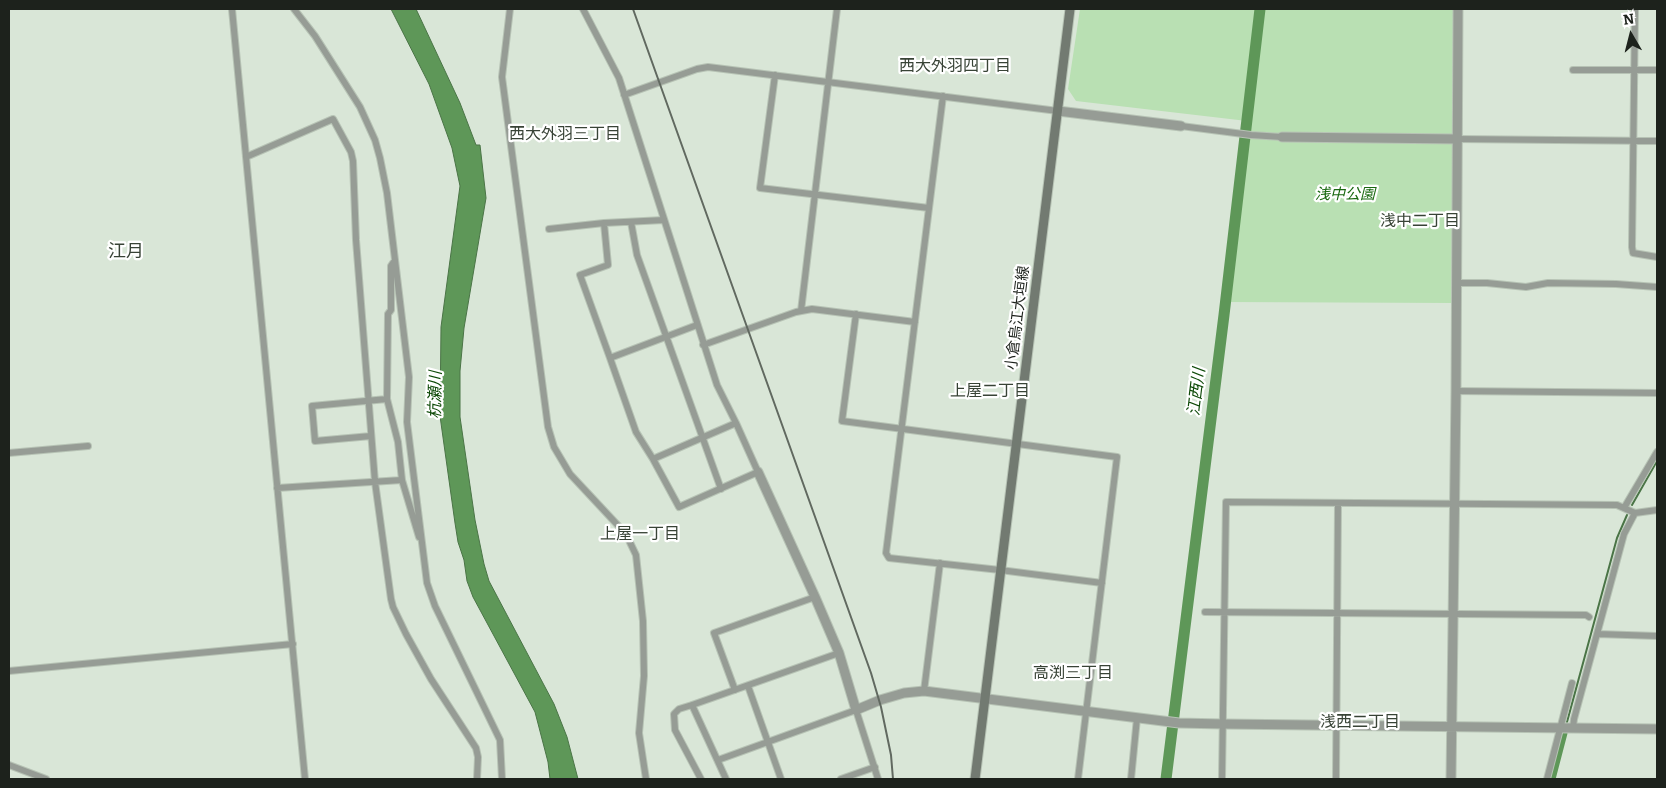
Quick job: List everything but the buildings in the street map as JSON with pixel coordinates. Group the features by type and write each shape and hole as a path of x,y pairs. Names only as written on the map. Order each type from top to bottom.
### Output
{"main road":[{"name":"小倉烏江大垣線","path":"975,779 1070,9"}],"street":[{"path":"232,9 305,779"},
{"path":"294,9 315,36 360,107 375,140 387,193 409,377 407,422 427,583 435,606 500,740 502,779"},
{"path":"510,9 502,77 548,427 554,447 570,474 594,502 626,534 636,554 643,621 644,676 639,733 646,779"},
{"path":"583,9 619,78 717,385 816,598 839,652 878,779"},
{"path":"800,311 837,9"},
{"path":"1451,779 1458,9"},
{"path":"1635,9 1632,247 1634,252 1657,257"},
{"path":"624,95 667,79 708,67 1251,135 1282,137 1657,141"},
{"path":"1573,70 1657,70"},
{"path":"774,75 760,188 929,208"},
{"path":"943,96 886,553 889,558 1102,583"},
{"path":"246,157 333,119 351,152 375,482 390,599 431,678 476,748 478,756 477,779"},
{"path":"550,229 604,223 664,220"},
{"path":"631,222 637,255 720,489"},
{"path":"604,223 608,265 580,275 636,432 680,507 758,472"},
{"path":"394,259 391,266 390,310 388,314 388,400 398,442 402,480 418,535 423,543"},
{"path":"1456,283 1487,283 1526,287 1548,283 1657,287"},
{"path":"703,346 800,311 812,309 915,322"},
{"path":"856,314 842,421 1117,457 1078,779"},
{"path":"610,358 697,325"},
{"path":"1456,391 1657,393"},
{"path":"372,436 315,441 312,406 388,400"},
{"path":"653,459 736,423"},
{"path":"9,453 88,446"},
{"path":"1624,508 1657,452"},
{"path":"277,488 402,480"},
{"path":"1222,779 1226,502 1617,505 1635,513 1657,510"},
{"path":"1336,779 1338,503"},
{"path":"1574,728 1574,719 1624,534 1635,513"},
{"path":"924,691 940,563"},
{"path":"735,690 714,633 816,598"},
{"path":"1205,612 1586,615 1589,617"},
{"path":"1597,634 1657,636"},
{"path":"9,671 293,644"},
{"path":"701,779 675,730 674,714 679,709 839,652"},
{"path":"1547,779 1572,683"},
{"path":"748,686 781,779"},
{"path":"718,760 880,700 904,692 924,691 1179,722 1657,729"},
{"path":"692,705 726,779"},
{"path":"1131,779 1140,718"},
{"path":"9,765 46,779"},
{"path":"841,779 875,767"}],"green space":[{"name":"浅中公園","path":"1080,9 1453,9 1452,303 1225,302 1247,121 1076,101 1068,89"}],"shaded area":[{"path":"391,9 416,9 460,103 476,145 480,145 486,198 464,328 460,371 460,417 475,520 489,581 554,704 567,737 578,779 550,779 548,762 535,712 473,597 467,581 464,560 458,542 440,416 441,327 460,186 452,148 429,84"}],"waterway":[{"name":"江西川","path":"1166,779 1260,9"},
{"path":"1632,505 1657,461"},
{"path":"1567,722 1617,538 1627,515"},
{"path":"1552,779 1564,733"}],"railway":[{"path":"633,9 871,673 881,707 891,755 893,779"}],"district":[{"name":"西大外羽四丁目","path":"955,67"},
{"name":"西大外羽三丁目","path":"565,135"},
{"name":"浅中二丁目","path":"1420,222"},
{"name":"江月","path":"126,252"},
{"name":"上屋二丁目","path":"990,392"},
{"name":"上屋一丁目","path":"640,535"},
{"name":"高渕三丁目","path":"1073,674"},
{"name":"浅西二丁目","path":"1360,723"}],"water label":[{"name":"杭瀬川","path":"436,395"}]}
